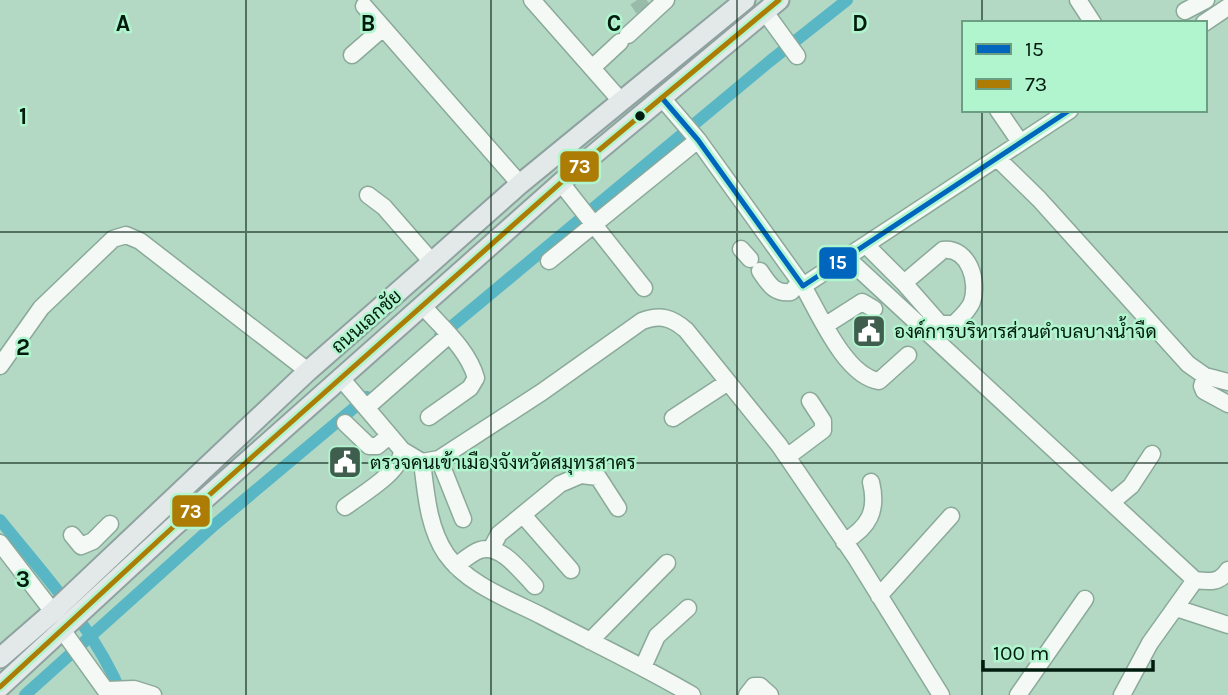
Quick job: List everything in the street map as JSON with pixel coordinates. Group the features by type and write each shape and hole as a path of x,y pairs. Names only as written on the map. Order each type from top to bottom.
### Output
{"main road":[{"name":"ถนนเอกชัย","path":"0,657 83,584 308,371 520,184 735,3"},
{"name":"ถนนเอกชัย","path":"0,687 67,630 99,596 438,323 514,224 772,6"},
{"path":"498,204 514,224"}],"street":[{"path":"532,0 621,101"},
{"path":"592,68 646,13 666,0"},
{"path":"1078,0 1092,21"},
{"path":"1185,11 1206,0"},
{"path":"1206,21 1224,5"},
{"path":"364,6 520,184"},
{"path":"772,6 793,51"},
{"path":"352,55 383,28"},
{"path":"662,98 695,138 801,284 845,358 869,380 879,381 908,355"},
{"path":"999,112 1020,142"},
{"path":"750,260 771,287 781,293 791,292 1067,112"},
{"path":"549,261 593,221 695,138"},
{"path":"997,158 1039,199 1188,364 1205,376 1228,382"},
{"path":"561,183 644,288"},
{"path":"368,195 384,207 432,262"},
{"path":"0,366 41,308 113,239 125,235 140,241 308,371"},
{"path":"866,245 940,324 954,324 971,304 974,280 971,268 959,254 950,250 943,250 904,283"},
{"path":"846,257 1195,580 1216,581 1223,578 1228,570"},
{"path":"826,325 862,302 874,309"},
{"path":"429,417 470,388 477,378 473,366 438,323 353,392 402,450 422,462 439,459 542,392 642,321 652,317 670,318 677,322 728,382 787,457 941,695"},
{"path":"1205,376 1203,391 1228,404"},
{"path":"673,418 728,382"},
{"path":"787,457 823,430 823,421 810,401"},
{"path":"345,423 369,446 377,446 389,436"},
{"path":"345,507 394,470 402,450"},
{"path":"1112,502 1131,486 1152,454"},
{"path":"439,459 463,519"},
{"path":"422,462 425,495 435,532 445,553 456,566 488,589 643,667 692,695"},
{"path":"491,549 499,534 560,484 581,475 598,477 618,508"},
{"path":"844,542 861,532 869,522 875,497 871,482"},
{"path":"523,515 571,570"},
{"path":"879,596 951,516"},
{"path":"72,535 81,546 93,541 107,520 128,541"},
{"path":"0,542 56,609"},
{"path":"456,566 480,550 491,549 507,558 535,586"},
{"path":"590,642 667,563"},
{"path":"1122,695 1150,643 1195,580"},
{"path":"1018,695 1085,599"},
{"path":"643,667 657,636 688,608"},
{"path":"1176,608 1228,625"},
{"path":"67,630 78,650 111,691 134,688 153,695"},
{"path":"747,695 754,686 760,686 770,695"}],"waterway":[{"path":"440,336 847,0"},
{"path":"25,695 212,527 367,397"},
{"path":"0,520 83,625 122,695"}],"tunnel":[{"path":"637,0 643,9"}],"transit line":[{"name":"73","path":"0,687 171,529 574,171 779,0"},
{"name":"15","path":"662,98 698,140 803,286 1067,112"}],"place":[{"name":"องค์การบริหารส่วนตำบลบางน้ำจืด","path":"869,331"},
{"name":"ตรวจคนเข้าเมืองจังหวัดสมุทรสาคร","path":"345,462"}]}
